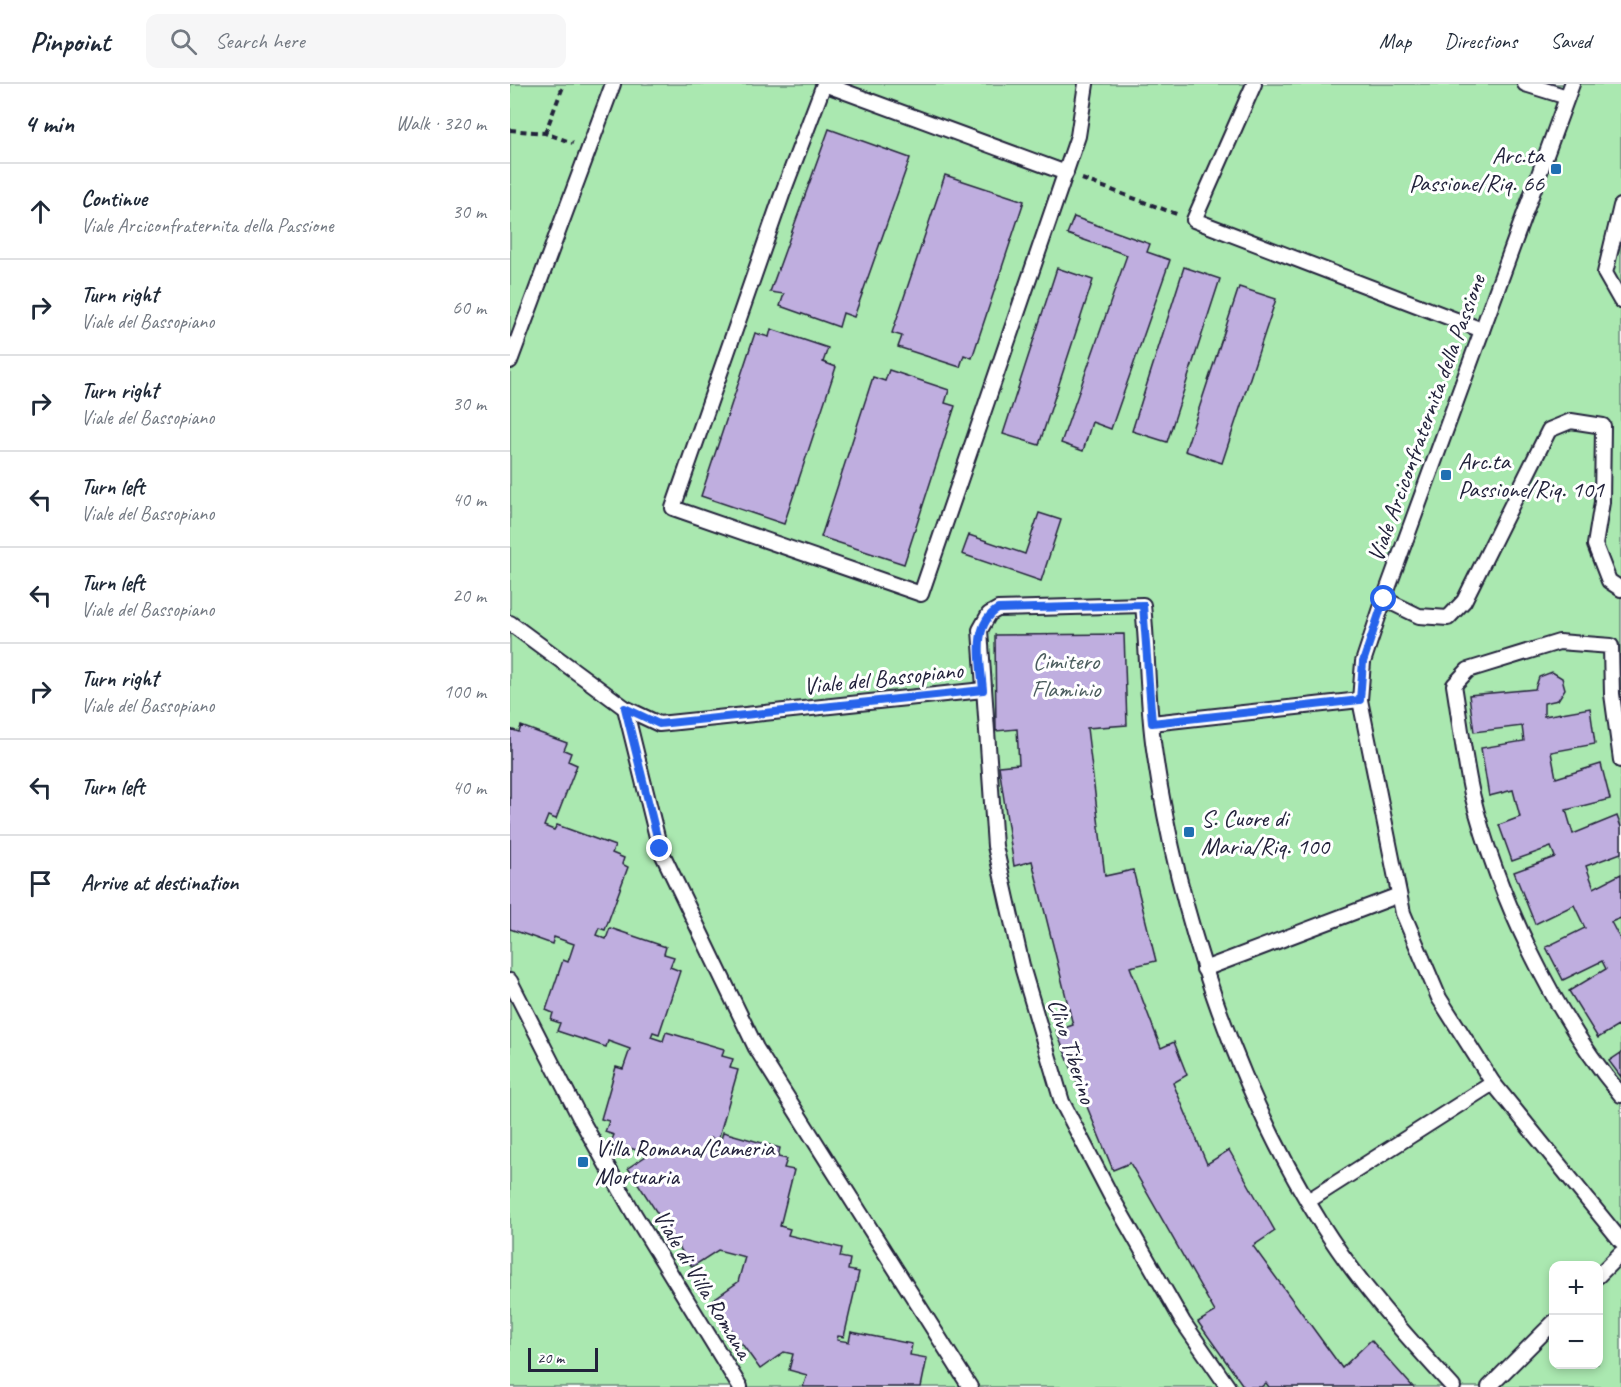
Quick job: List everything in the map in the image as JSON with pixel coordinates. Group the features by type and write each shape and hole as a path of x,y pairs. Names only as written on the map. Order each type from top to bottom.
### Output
{"lane":[{"path":"510,361 613,84"},
{"path":"1065,173 824,84 783,192 673,508 921,594 1078,136 1086,84"},
{"path":"1254,84 1194,220 1482,330"},
{"path":"1526,84 1569,91"},
{"name":"Viale Arciconfraternita della Passione","path":"1569,91 1384,599 1363,662 1360,700 1403,913 1439,998 1493,1083 1621,1241"},
{"path":"1621,206 1605,273 1621,301"},
{"path":"1384,599 1419,616 1448,618 1464,601 1549,430 1571,421 1603,426 1602,502 1595,545 1609,581 1621,589"},
{"name":"Viale del Bassopiano","path":"510,623 625,708 659,724 983,690 980,630 989,615 998,609 1143,605 1152,723"},
{"path":"1621,760 1612,694 1616,643 1559,642 1468,670 1454,685 1472,794 1508,907 1548,984 1600,1070 1621,1095"},
{"name":"Clivo Tiberino","path":"983,690 995,846 1023,970 1062,1102 1111,1196 1183,1322 1228,1387"},
{"path":"1360,700 1152,723 1154,749 1176,858 1204,969 1263,1116 1322,1226 1388,1316 1453,1387"},
{"path":"625,708 660,849 756,1048 970,1387"},
{"path":"1204,969 1400,896"},
{"name":"Viale di Villa Romana","path":"510,981 579,1116 634,1214 740,1387"},
{"path":"1308,1201 1493,1083"},
{"path":"1603,1272 1621,1253"},
{"path":"1489,1387 1549,1327"}],"path":[{"path":"545,134 564,84"},
{"path":"510,130 545,134 589,149"},
{"path":"1065,173 1194,220"}],"green space":[{"name":"Cimitero Flaminio","path":"510,84 1621,84 1621,1387 510,1387"}],"building":[{"path":"829,129 910,158 854,317 843,313 839,327 780,306 784,294 770,292"},
{"path":"945,175 1024,201 972,358 964,355 960,367 898,347 902,336 892,333"},
{"path":"1074,217 1150,244 1147,252 1170,260 1111,429 1092,422 1083,451 1061,443 1127,255 1067,234"},
{"path":"1184,267 1220,279 1167,442 1132,431"},
{"path":"1057,268 1093,280 1039,445 1003,434"},
{"path":"1239,287 1276,299 1222,463 1185,451"},
{"path":"771,329 828,348 823,362 836,367 784,524 701,496 755,333 769,337"},
{"path":"889,370 949,390 945,403 955,406 904,564 821,537 873,377 885,381"},
{"path":"1039,513 1061,520 1041,581 962,554 969,535 1025,554"},
{"path":"1124,634 1127,725 1087,728 1105,876 1133,870 1156,961 1130,967 1161,1048 1174,1042 1187,1075 1173,1083 1207,1164 1229,1150 1275,1231 1253,1246 1342,1368 1371,1340 1413,1387 1269,1387 1266,1383 1261,1387 1244,1387 1198,1322 1215,1312 1130,1163 1113,1170 1056,1031 1073,1025 1032,861 1014,866 999,766 1019,764 1017,729 996,731 995,635"},
{"path":"1552,672 1562,678 1565,689 1558,700 1544,703 1544,716 1590,708 1595,744 1551,752 1556,778 1601,764 1610,799 1566,810 1573,834 1617,816 1621,827 1621,853 1586,866 1594,888 1621,874 1621,918 1611,922 1621,941 1621,1030 1618,1026 1598,1038 1569,991 1606,969 1602,961 1563,980 1546,947 1585,928 1574,905 1535,924 1514,872 1555,857 1551,847 1512,861 1499,825 1520,817 1513,790 1489,796 1481,748 1524,741 1522,726 1474,732 1469,695 1535,689 1539,677"},
{"path":"521,726 567,743 564,750 571,753 568,761 577,765 556,819 548,816 544,826 554,830 557,825 615,846 612,853 624,858 622,864 628,867 605,930 599,928 596,935 606,939 610,928 666,947 664,954 674,957 670,967 680,971 659,1034 653,1032 651,1037 663,1041 666,1032 724,1049 722,1056 733,1059 730,1068 738,1070 718,1140 710,1138 708,1148 718,1151 723,1132 780,1148 778,1157 787,1159 784,1168 794,1170 780,1226 790,1229 788,1235 842,1248 840,1257 850,1259 848,1270 859,1272 844,1337 838,1336 837,1340 849,1342 851,1332 912,1344 910,1355 927,1358 921,1387 803,1387 807,1375 789,1370 793,1354 784,1352 760,1369 711,1301 738,1282 745,1257 718,1250 692,1267 628,1168 649,1154 611,1142 614,1135 605,1132 609,1121 601,1119 616,1067 623,1069 630,1049 608,1041 606,1047 557,1031 560,1023 551,1020 553,1013 546,1010 563,960 568,962 574,944 554,937 552,944 510,929 510,729 519,732"},
{"path":"1621,1053 1621,1077 1609,1061"}],"place":[{"name":"Arc.ta Passione/Riq. 66","path":"1556,169"},
{"name":"Arc.ta Passione/Riq. 101","path":"1446,475"},
{"name":"S. Cuore di Maria/Riq. 100","path":"1189,832"},
{"name":"Villa Romana/Cameria Mortuaria","path":"583,1162"}],"route":[{"path":"660,849 625,708 659,724 983,690 980,630 989,615 998,609 1143,605 1152,723 1360,700 1363,662 1384,599"}]}
